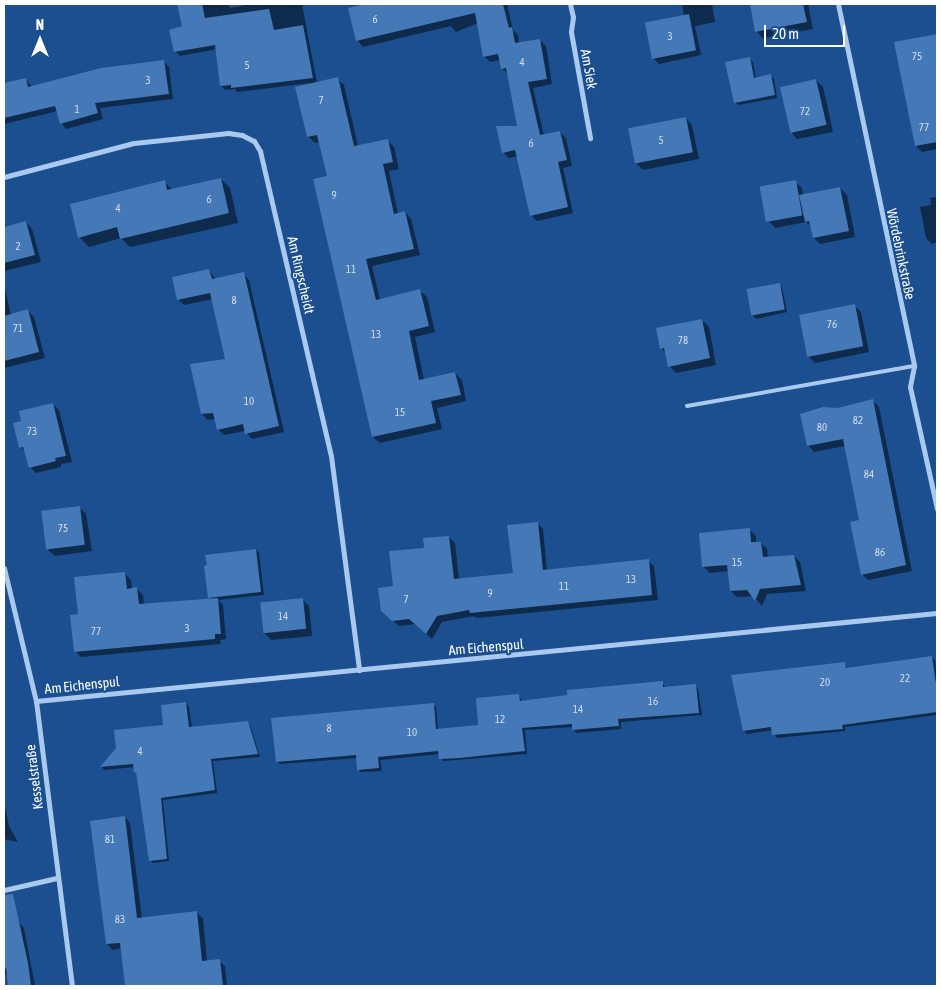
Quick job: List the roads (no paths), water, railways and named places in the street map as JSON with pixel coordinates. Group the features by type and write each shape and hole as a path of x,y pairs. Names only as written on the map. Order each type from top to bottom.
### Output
{"street":[{"name":"Am Siek","path":"570,4 573,17 571,32 590,138"},
{"name":"Wördebrinkstraße","path":"838,4 914,366 910,387 937,509"},
{"name":"Am Ringscheidt","path":"4,177 134,143 228,133 242,135 254,141 260,151 331,456 359,670"},
{"name":"Kesselstraße","path":"4,568 36,701 72,986"},
{"name":"Am Eichenspul","path":"36,701 937,613"},
{"path":"4,890 57,878"}],"lane":[{"path":"687,406 914,366"}]}
